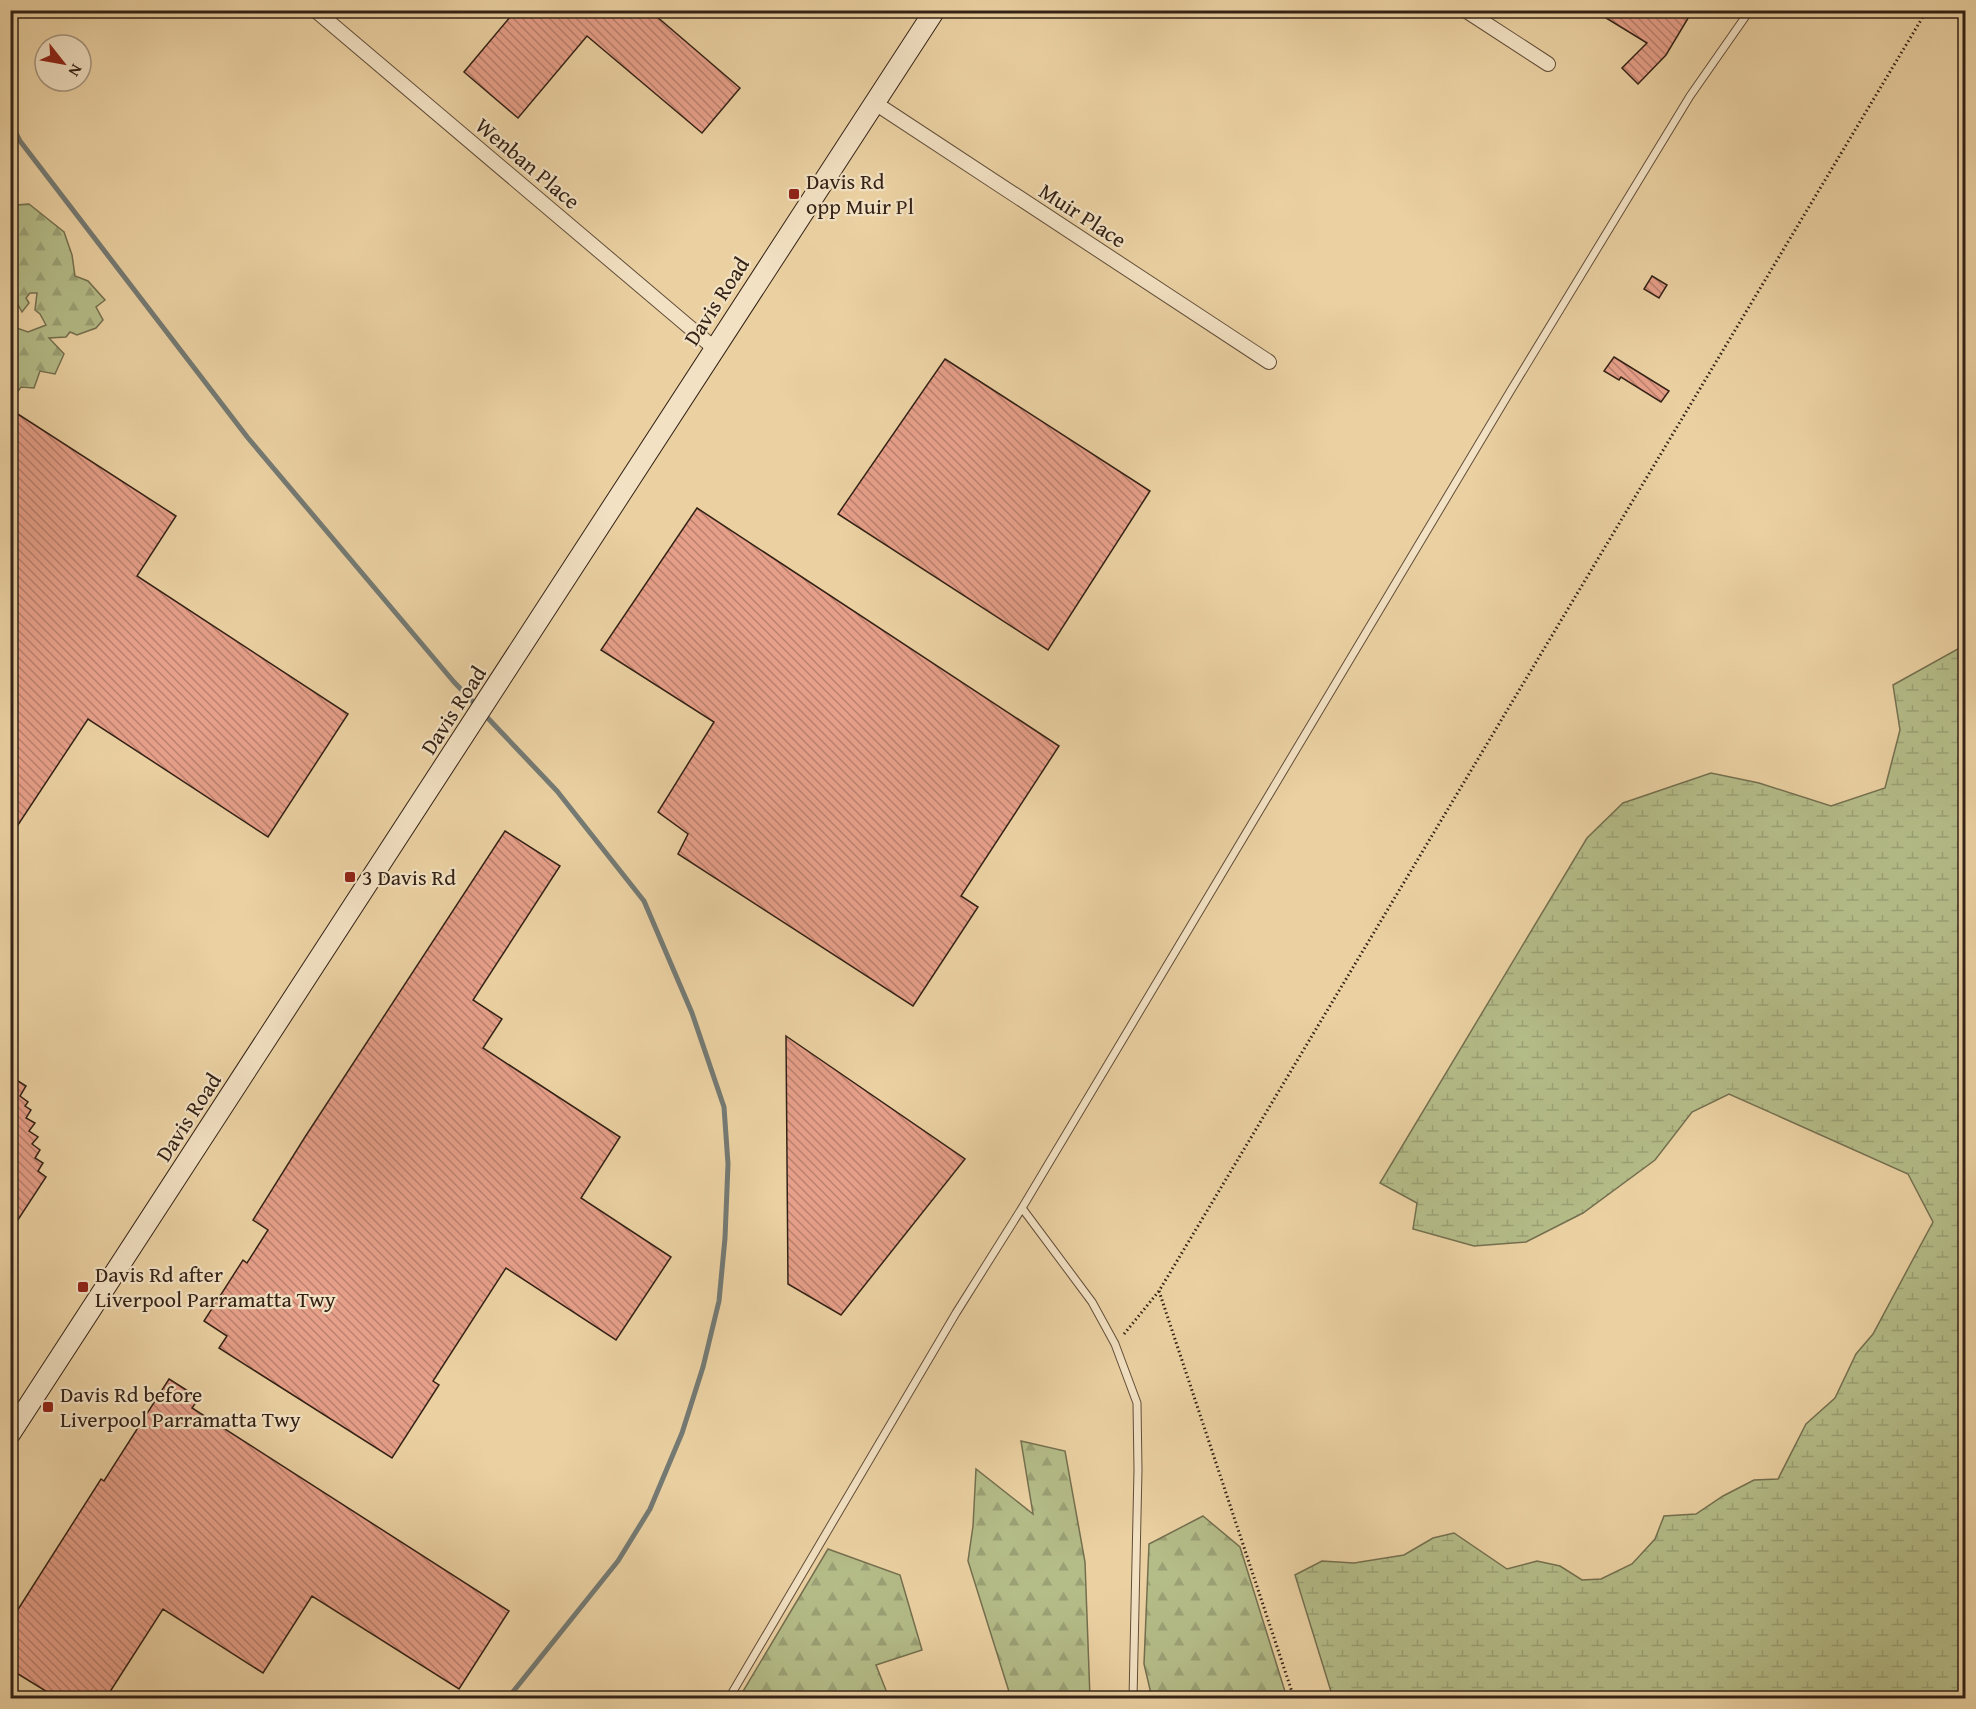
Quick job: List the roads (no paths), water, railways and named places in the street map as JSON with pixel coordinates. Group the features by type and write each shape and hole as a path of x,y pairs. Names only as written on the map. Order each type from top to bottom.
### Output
{"street":[{"name":"Wenban Place","path":"315,10 714,348"},
{"name":"Davis Road","path":"10,1434 935,10"},
{"path":"1465,10 1548,64"},
{"name":"Muir Place","path":"875,103 1269,362"}],"lane":[{"path":"729,1698 956,1313 1022,1208 1511,390 1690,96 1750,10"},
{"path":"1022,1208 1092,1302 1115,1344 1137,1403 1138,1470 1133,1698"}],"waterway":[{"path":"10,122 20,141 248,438 454,682 477,706"},
{"path":"483,713 557,791 644,901 692,1013 724,1107 728,1164 725,1238 719,1301 703,1367 682,1433 650,1509 618,1561 508,1698"}],"place":[{"name":"Davis Rd opp Muir Pl","path":"794,194"},
{"name":"3 Davis Rd","path":"350,877"},
{"name":"Davis Rd after Liverpool Parramatta Twy","path":"83,1287"},
{"name":"Davis Rd before Liverpool Parramatta Twy","path":"48,1407"}]}
